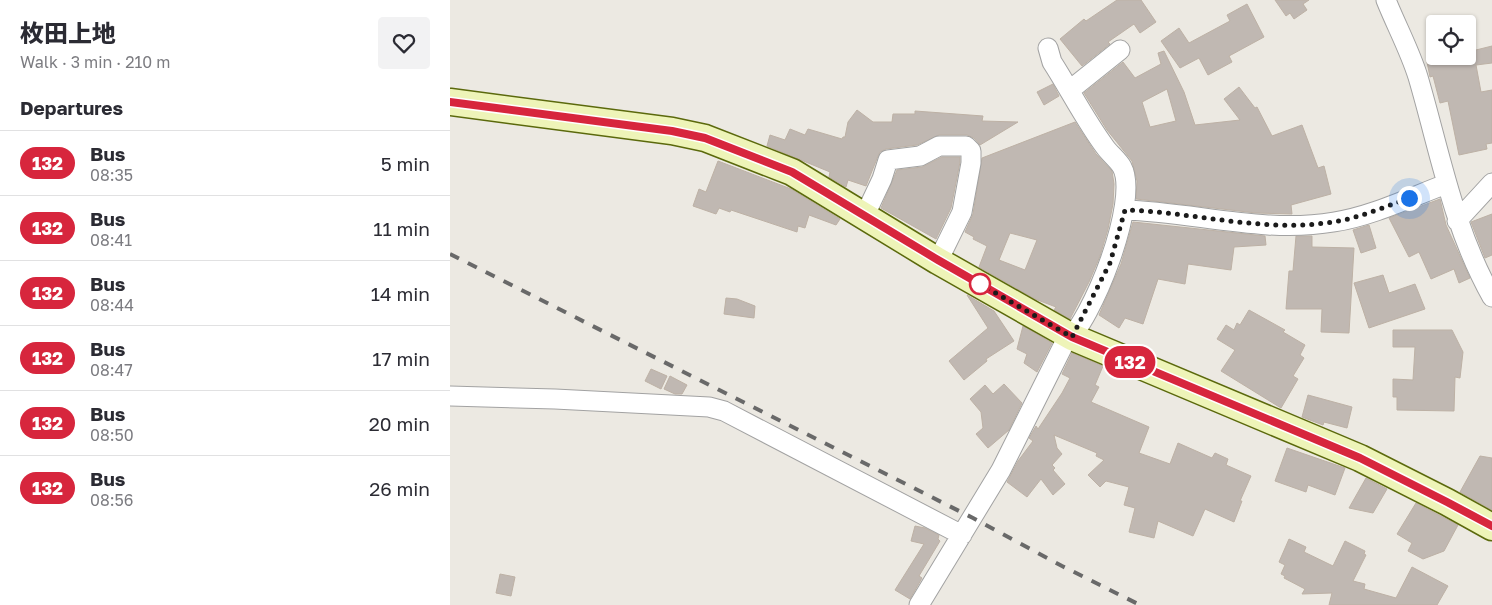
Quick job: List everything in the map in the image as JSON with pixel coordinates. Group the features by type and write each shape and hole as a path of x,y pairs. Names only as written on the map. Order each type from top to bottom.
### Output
{"main road":[{"path":"450,102 672,131 705,138 792,172 938,260 1072,337 1360,458 1492,526"}],"street":[{"path":"1386,0 1418,75 1446,184 1458,221 1478,273 1492,297"},
{"path":"919,605 1002,470 1064,344 1072,337 1110,263 1125,210 1126,189 1123,168 1105,146 1052,62 1048,48"},
{"path":"1070,90 1120,50"},
{"path":"865,215 882,179 888,160 920,156 939,146 966,146 971,151 971,163 962,212 938,260"},
{"path":"1458,221 1492,183"},
{"path":"1125,210 1151,210 1250,224 1298,225 1334,222 1373,211 1446,184"},
{"path":"450,396 565,399 709,407 724,411 962,535"}],"building":[{"path":"1117,0 1141,0 1156,22 1140,33 1134,24 1108,42 1110,44 1082,66 1060,39 1084,19 1086,21"},
{"path":"1275,0 1309,0 1303,4 1307,10 1294,19 1290,13 1286,16"},
{"path":"1247,4 1264,37 1229,56 1232,62 1208,75 1199,58 1180,68 1161,41 1179,28 1189,43 1230,21 1227,15"},
{"path":"1492,46 1492,63 1476,65 1476,50"},
{"path":"1164,51 1184,92 1195,125 1240,120 1224,99 1239,87 1255,108 1257,107 1272,136 1302,125 1318,168 1324,166 1331,194 1291,205 1292,214 1256,213 1136,199 1137,181 1132,161 1107,130 1084,93 1123,62 1135,78 1161,64 1158,53","holes":["1167,89 1176,121 1150,127 1142,102"]},
{"path":"1428,65 1476,65 1481,92 1492,90 1492,143 1486,144 1487,149 1459,155 1448,101 1440,103 1433,76 1430,77"},
{"path":"1053,84 1059,96 1044,105 1037,92"},
{"path":"857,110 873,122 892,122 893,114 915,114 915,111 983,116 982,121 1018,122 980,145 974,138 967,135 939,135 917,145 886,149 880,152 866,186 848,180 846,187 829,177 830,172 767,146 770,135 785,140 790,129 805,135 808,129 842,139 845,137 848,122"},
{"path":"1075,122 1096,154 1112,171 1114,184 1113,204 1108,229 1100,256 1070,319 1054,310 1056,307 1035,299 979,267 987,246 973,239 974,237 965,232 973,214 982,158","holes":["1010,233 1037,240 1025,270 999,260"]},
{"path":"942,157 960,157 960,162 951,208 936,239 881,208 897,170 922,167"},
{"path":"718,161 791,189 840,219 836,225 809,215 805,228 798,226 797,232 731,210 730,212 719,208 716,214 693,206 699,189 706,192"},
{"path":"1440,199 1446,225 1470,278 1459,283 1454,269 1431,279 1419,252 1409,257 1389,218"},
{"path":"1492,214 1492,255 1485,258 1471,222"},
{"path":"1133,222 1265,236 1266,245 1234,247 1231,270 1188,264 1185,284 1158,279 1143,324 1125,318 1119,328 1099,315 1121,264"},
{"path":"1369,225 1376,248 1361,253 1353,230"},
{"path":"1296,236 1312,236 1312,247 1354,248 1349,333 1321,332 1322,309 1286,309 1289,271 1293,271"},
{"path":"1383,275 1389,293 1415,284 1425,309 1369,328 1354,283"},
{"path":"967,295 994,311 1014,341 986,359 987,361 964,380 949,361 988,328"},
{"path":"726,298 737,299 755,306 754,318 724,314"},
{"path":"1249,310 1285,330 1283,332 1305,345 1300,355 1304,358 1293,376 1298,379 1281,408 1221,371 1235,350 1217,339 1226,325 1234,330 1237,323 1240,325"},
{"path":"1023,326 1052,343 1037,372 1024,363 1027,354 1017,349"},
{"path":"1393,330 1452,330 1463,352 1460,378 1455,377 1454,411 1397,410 1397,397 1393,397 1393,379 1413,380 1415,347 1393,347"},
{"path":"1072,353 1103,366 1095,385 1099,387 1091,402 1149,427 1139,453 1170,464 1178,443 1212,458 1215,453 1228,459 1226,465 1251,476 1240,501 1242,501 1234,522 1205,509 1193,536 1158,521 1154,538 1129,532 1135,508 1124,505 1129,487 1106,481 1100,487 1088,475 1104,460 1096,456 1097,453 1054,435 1057,448 1062,454 1052,465 1055,468 1053,470 1065,484 1053,495 1041,479 1027,497 1007,482 1018,461 1033,441 1029,438 1036,426 1038,429 1070,378 1062,374"},
{"path":"651,369 667,376 661,389 645,381"},
{"path":"670,376 687,385 682,394 675,394 664,389"},
{"path":"1004,384 1022,403 1009,430 988,448 976,434 983,428 981,412 970,399 985,385 993,394"},
{"path":"1308,395 1352,407 1347,428 1324,422 1323,425 1302,417"},
{"path":"1287,448 1345,468 1335,495 1308,485 1306,492 1275,481"},
{"path":"1480,456 1492,458 1492,510 1460,492"},
{"path":"1366,478 1387,489 1373,513 1349,508"},
{"path":"1416,503 1458,525 1444,551 1423,559 1408,551 1412,543 1397,534"},
{"path":"915,526 925,528 939,535 938,539 940,541 919,576 922,578 910,599 895,590 924,544 911,541"},
{"path":"1289,539 1306,547 1304,552 1333,566 1345,541 1365,551 1364,554 1366,555 1353,581 1365,584 1364,589 1396,598 1412,567 1448,586 1437,605 1329,605 1332,593 1302,594 1305,589 1284,578 1285,576 1281,574 1285,565 1279,562"},
{"path":"500,574 515,577 511,596 496,593"}],"railway":[{"path":"450,254 973,518 1140,605"}],"bus line":[{"name":"132","path":"450,102 672,131 705,138 792,172 938,260 1072,337 1360,458 1492,526"}],"route":[{"path":"980,284 1072,337 1110,263 1125,210 1151,210 1250,224 1298,225 1334,222 1409,198"}]}
